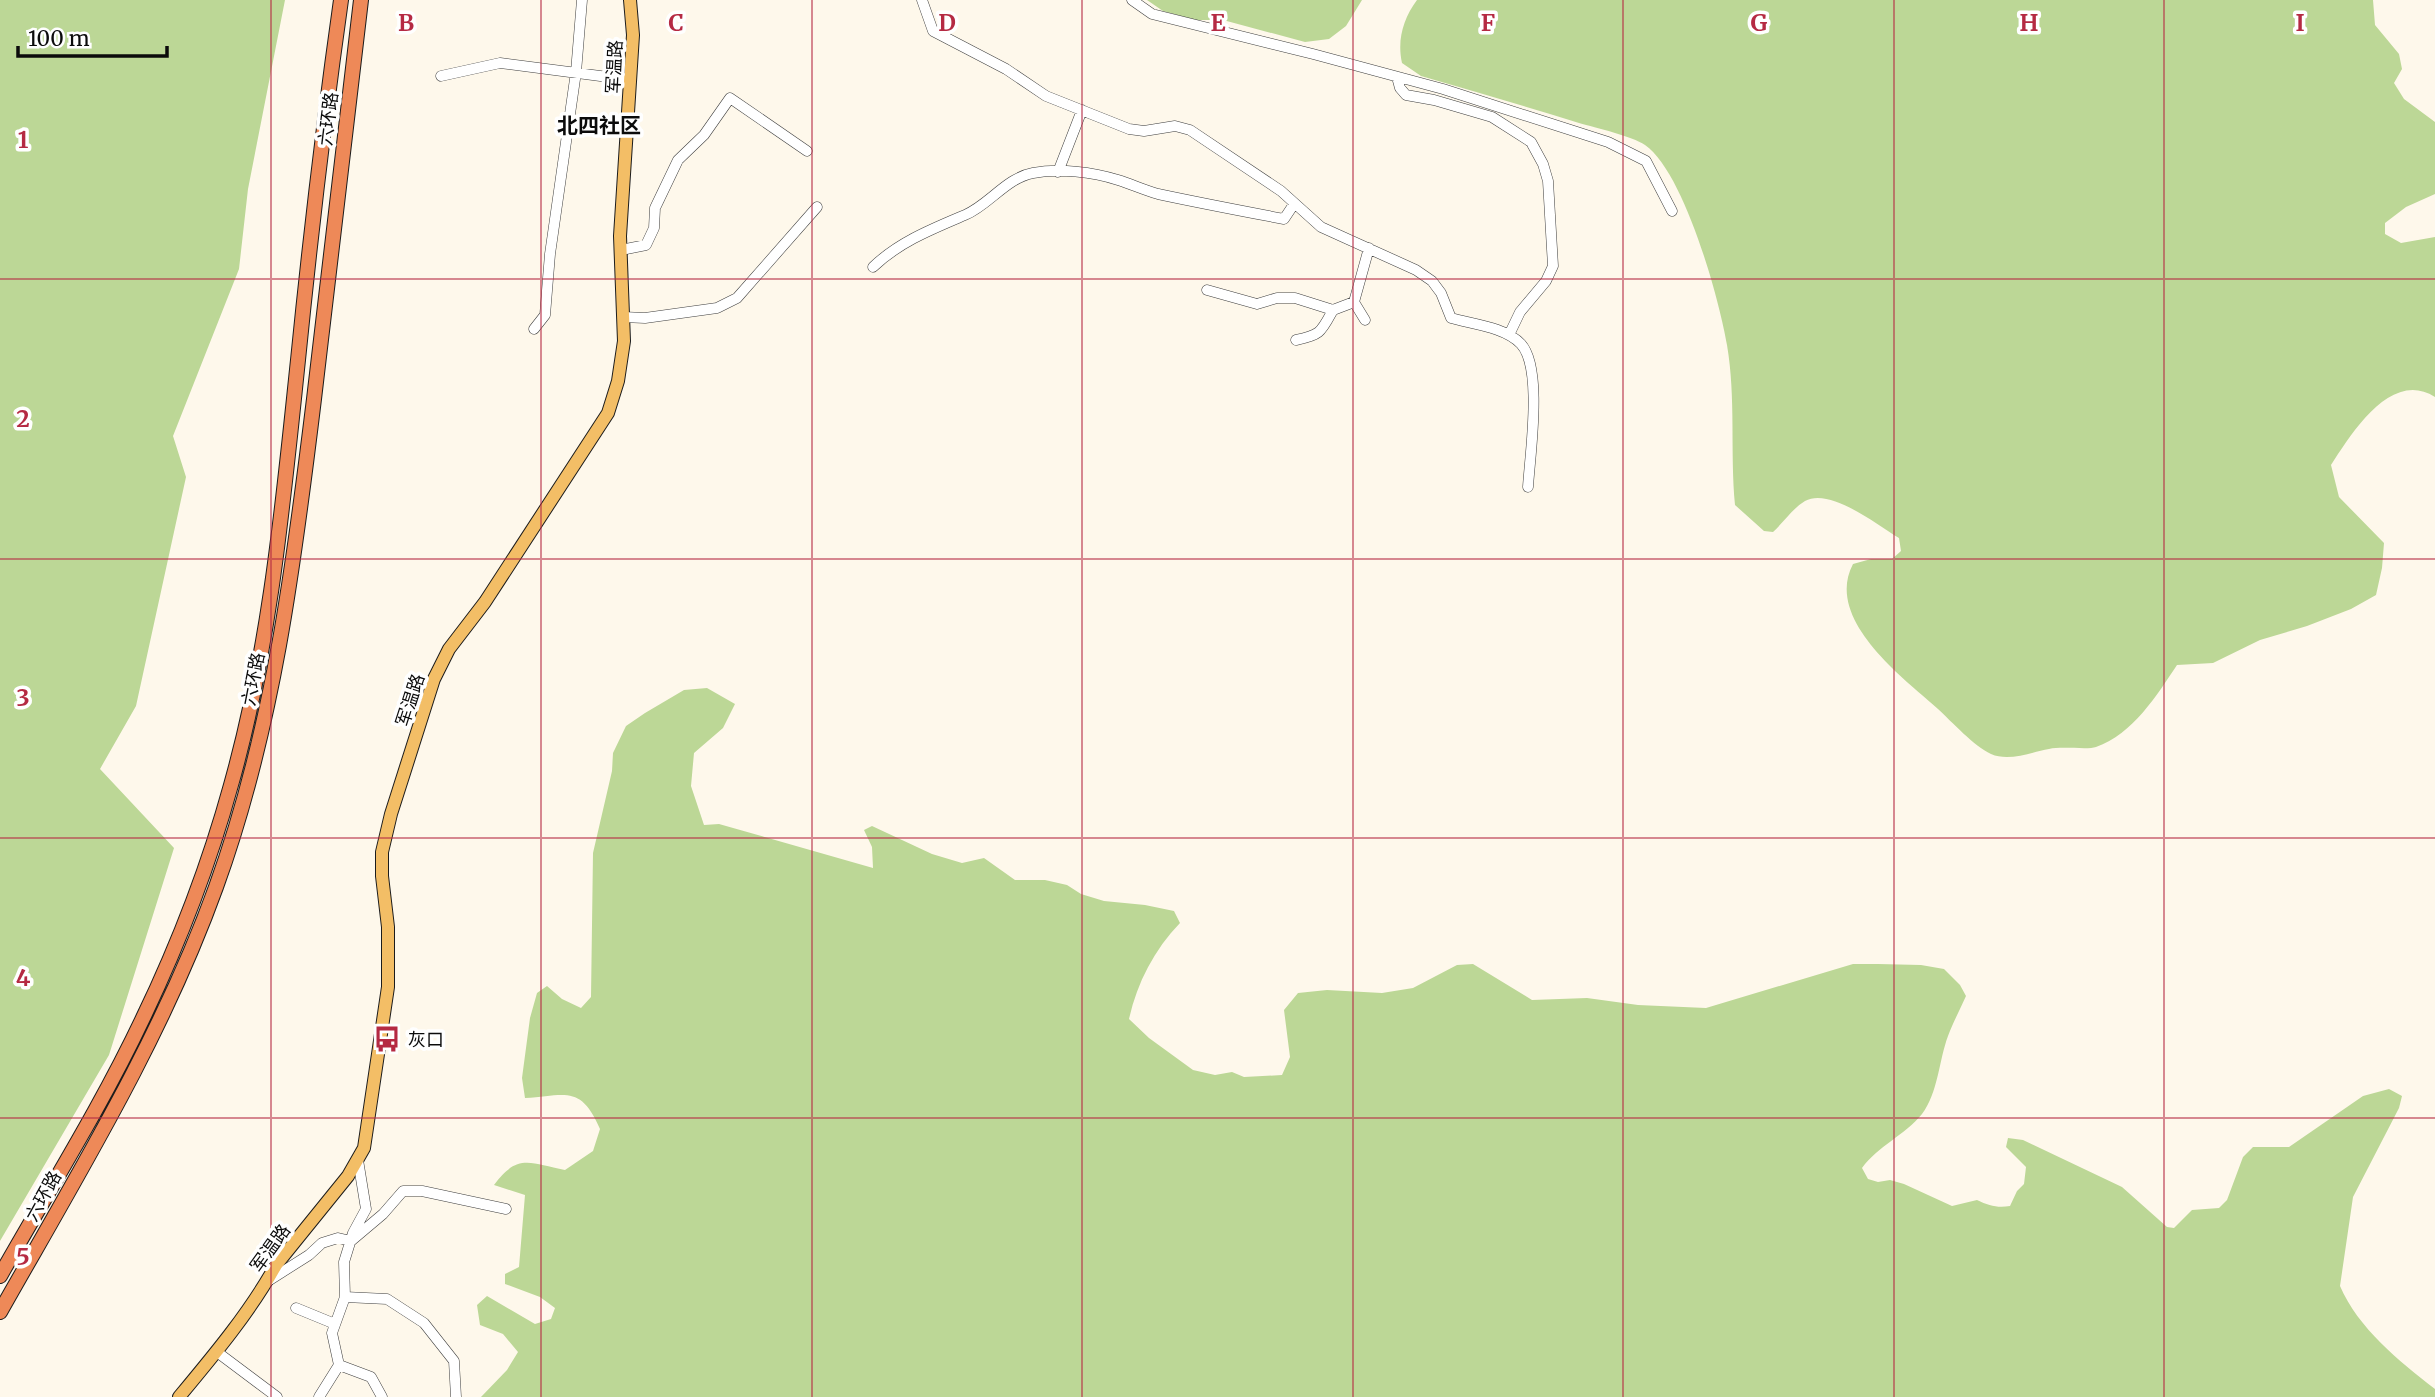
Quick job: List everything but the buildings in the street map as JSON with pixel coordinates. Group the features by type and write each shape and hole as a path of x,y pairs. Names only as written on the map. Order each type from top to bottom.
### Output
{"highway":[{"name":"六环路","path":"0,1276 103,1096 142,1021 177,944 230,786 248,718 281,521 318,166 341,0"},
{"name":"六环路","path":"0,1312 117,1103 156,1028 191,951 217,884 264,726 288,600 362,0"}],"main road":[{"name":"军温路","path":"179,1397 217,1352 276,1265 358,1160 364,1148 388,987 388,926 382,852 391,814 434,680 449,649 485,602 608,413 618,381 624,341 621,250 634,35 631,0"}],"street":[{"path":"534,329 545,315 550,254 576,72 582,0"},
{"path":"922,0 933,31 1006,69 1046,96 1129,129 1144,131 1175,127 1190,130 1281,191 1321,227 1416,270 1432,281 1441,293 1451,318 1509,335 1520,343 1531,359 1533,415 1528,487"},
{"path":"1132,0 1152,15 1397,77 1608,142 1646,161 1672,211"},
{"path":"441,76 500,63 631,79"},
{"path":"1397,77 1399,88 1406,95 1492,117 1531,142 1543,164 1548,181 1553,266 1546,281 1520,312 1509,335"},
{"path":"621,250 646,246 654,228 655,208 678,160 704,135 730,98 807,151"},
{"path":"1058,172 1082,110"},
{"path":"873,267 912,239 938,225 968,214 1004,187 1031,173 1071,172 1114,179 1155,193 1284,219 1294,204"},
{"path":"623,317 645,318 717,308 737,298 817,207"},
{"path":"1365,320 1354,302 1368,248"},
{"path":"1207,290 1257,304 1277,298 1294,298 1333,310 1354,302"},
{"path":"1296,340 1316,336 1322,331 1333,310"},
{"path":"319,1397 339,1365 332,1333 345,1297 344,1262 366,1209 358,1160"},
{"path":"351,1241 383,1214 403,1191 422,1191 506,1209"},
{"path":"267,1281 309,1255 322,1243 338,1238 351,1241"},
{"path":"345,1297 387,1299 424,1323 454,1361 456,1397"},
{"path":"296,1308 335,1324"},
{"path":"217,1352 277,1397"},
{"path":"339,1365 371,1377 382,1397"}],"green space":[{"path":"0,0 285,0 248,189 239,269 173,436 186,477 136,706 100,769 174,848 109,1055 0,1241"},
{"path":"1147,0 1362,0 1346,26 1329,39 1305,42 1223,20 1195,20 1163,11"},
{"path":"1417,0 2373,0 2375,25 2399,54 2402,69 2394,83 2404,99 2435,122 2435,194 2406,207 2385,223 2385,234 2401,243 2435,237 2435,397 2419,391 2403,391 2388,398 2374,408 2362,422 2331,465 2339,497 2384,543 2376,595 2351,609 2260,640 2213,663 2177,665 2133,723 2096,747 2054,748 2005,757 1984,750 1888,664 1858,626 1849,605 1847,585 1853,564 1871,559 1892,559 1901,551 1899,538 1853,509 1827,499 1805,501 1773,532 1764,531 1735,505 1730,365 1723,324 1698,238 1673,181 1659,159 1645,145 1623,135 1421,76 1402,63 1400,46 1402,30"},
{"path":"707,688 735,704 723,728 694,753 691,786 704,825 719,824 873,868 872,847 864,830 872,826 932,854 962,863 984,858 1015,880 1045,880 1067,885 1081,894 1104,901 1174,911 1180,923 1162,944 1148,968 1129,1019 1149,1038 1193,1070 1215,1075 1232,1072 1244,1077 1282,1075 1290,1057 1284,1010 1298,993 1327,990 1382,993 1413,988 1457,965 1473,964 1532,1000 1587,998 1638,1005 1706,1008 1853,964 1921,965 1944,969 1960,985 1966,996 1948,1036 1927,1106 1908,1128 1868,1160 1862,1168 1868,1179 1904,1184 1952,1206 1977,1200 1994,1206 2010,1206 2017,1191 2024,1184 2026,1167 2006,1147 2008,1138 2023,1140 2122,1187 2167,1227 2174,1228 2192,1210 2219,1208 2227,1200 2243,1157 2253,1147 2289,1147 2363,1096 2389,1089 2402,1096 2399,1108 2353,1197 2340,1286 2368,1330 2435,1389 2435,1397 481,1397 507,1370 518,1352 503,1334 480,1325 477,1305 487,1296 535,1324 551,1319 555,1308 540,1297 505,1284 505,1274 519,1267 525,1195 494,1185 510,1168 518,1164 534,1163 565,1170 593,1151 600,1129 586,1105 579,1099 562,1095 525,1098 522,1078 530,1018 537,993 547,986 562,999 581,1008 591,997 593,853 612,771 613,753 626,726 684,690"}],"place":[{"name":"灰口","path":"387,1039"}],"district":[{"name":"北四社区","path":"599,125"}]}
